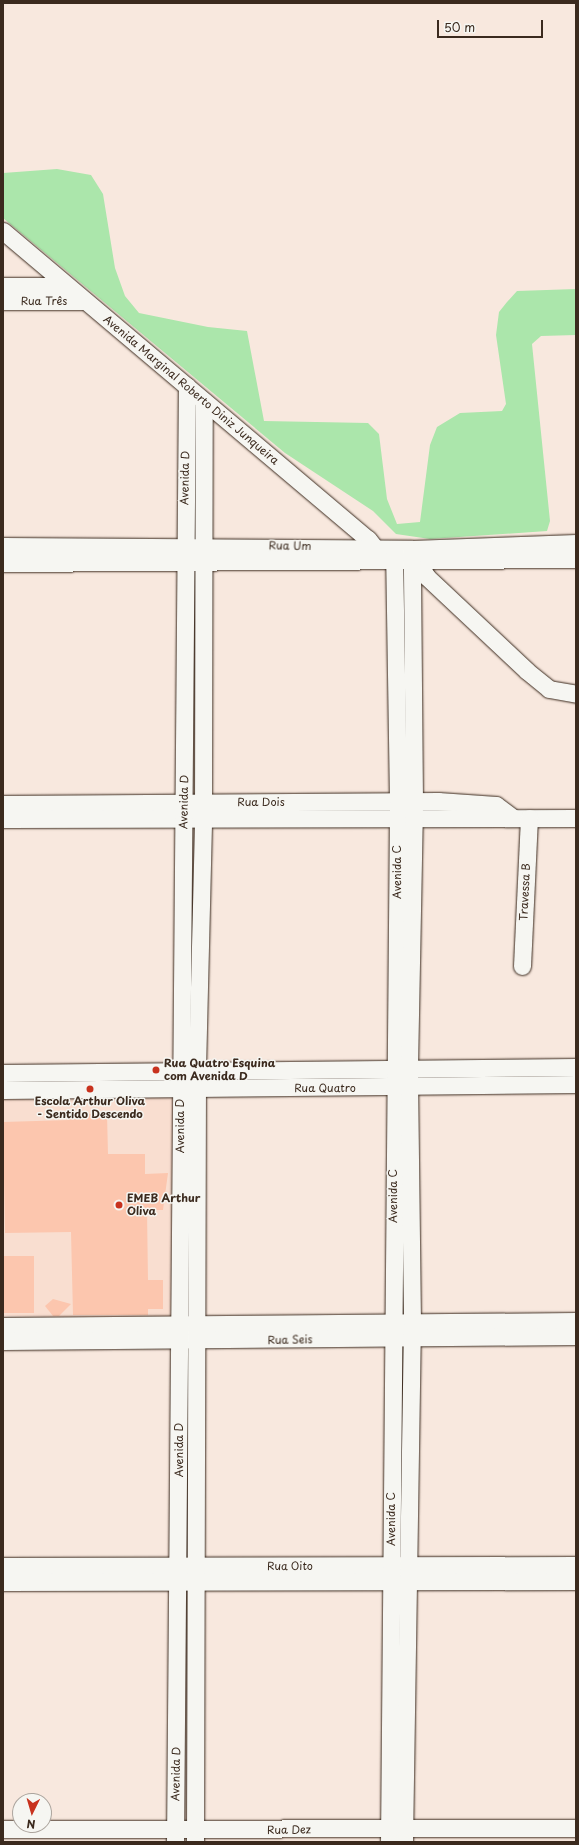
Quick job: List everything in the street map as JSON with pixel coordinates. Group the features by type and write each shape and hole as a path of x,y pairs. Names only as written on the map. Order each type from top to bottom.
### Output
{"street":[{"name":"Avenida Marginal Roberto Diniz Junqueira","path":"3,231 387,555"},
{"name":"Rua Três","path":"3,286 67,286"},
{"name":"Rua Três","path":"3,301 85,301"},
{"name":"Avenida D","path":"187,386 184,811 179,1070 189,1334"},
{"name":"Avenida D","path":"175,1836 186,1574 189,1334 197,1088 203,811 204,401"},
{"name":"Rua Um","path":"415,556 576,543"},
{"name":"Rua Um","path":"3,546 185,554 387,555 576,559"},
{"name":"Rua Um","path":"3,562 185,554"},
{"name":"Avenida C","path":"387,555 406,801"},
{"name":"Avenida C","path":"397,1835 409,1573 412,1331 402,1165 402,1067 406,801 415,556"},
{"path":"415,556 427,577 549,689 576,694"},
{"name":"Rua Dois","path":"203,811 406,801 484,802 504,809 521,818"},
{"name":"Rua Dois","path":"3,804 406,818 576,818"},
{"name":"Rua Dois","path":"3,819 184,811"},
{"name":"Travessa B","path":"521,818 522,966"},
{"name":"Rua Quatro","path":"3,1073 197,1069 576,1067"},
{"name":"Rua Quatro","path":"3,1090 576,1084"},
{"name":"Avenida C","path":"397,1835 391,1573 392,1331 402,1165"},
{"name":"Rua Seis","path":"412,1331 576,1321"},
{"name":"Rua Seis","path":"3,1326 189,1334"},
{"name":"Rua Seis","path":"3,1341 189,1334 392,1331 576,1336"},
{"name":"Rua Oito","path":"3,1582 186,1574 409,1573 576,1565"},
{"name":"Rua Oito","path":"3,1566 186,1574"},
{"name":"Rua Oito","path":"409,1573 576,1581"},
{"name":"Avenida D","path":"186,1574 195,1837"},
{"name":"Rua Dez","path":"3,1829 195,1837 397,1835 576,1828"}],"shaded area":[{"name":"EMEB Arthur Oliva","path":"3,1087 178,1090 174,1319 3,1316"}],"green space":[{"path":"57,169 91,175 103,194 115,268 125,296 139,313 208,327 247,331 264,421 368,423 379,434 387,499 397,524 420,522 430,445 437,427 460,413 502,411 506,404 496,335 499,312 517,291 576,289 576,335 541,336 532,344 550,521 547,531 430,539 396,534 373,511 285,453 3,218 3,173"}],"building":[{"name":"EMEB Arthur Oliva","path":"69,1114 107,1114 108,1154 145,1154 145,1174 168,1173 163,1210 147,1210 148,1280 163,1280 163,1309 148,1309 148,1315 73,1315 71,1232 5,1233 3,1122 69,1120"},
{"path":"3,1256 34,1256 34,1313 3,1313"},
{"path":"53,1299 71,1304 59,1316 53,1316 45,1306"}],"place":[{"name":"Rua Quatro Esquina com Avenida D","path":"156,1070"},
{"name":"Escola Arthur Oliva - Sentido Descendo","path":"90,1089"},
{"name":"EMEB Arthur Oliva","path":"119,1205"}]}
